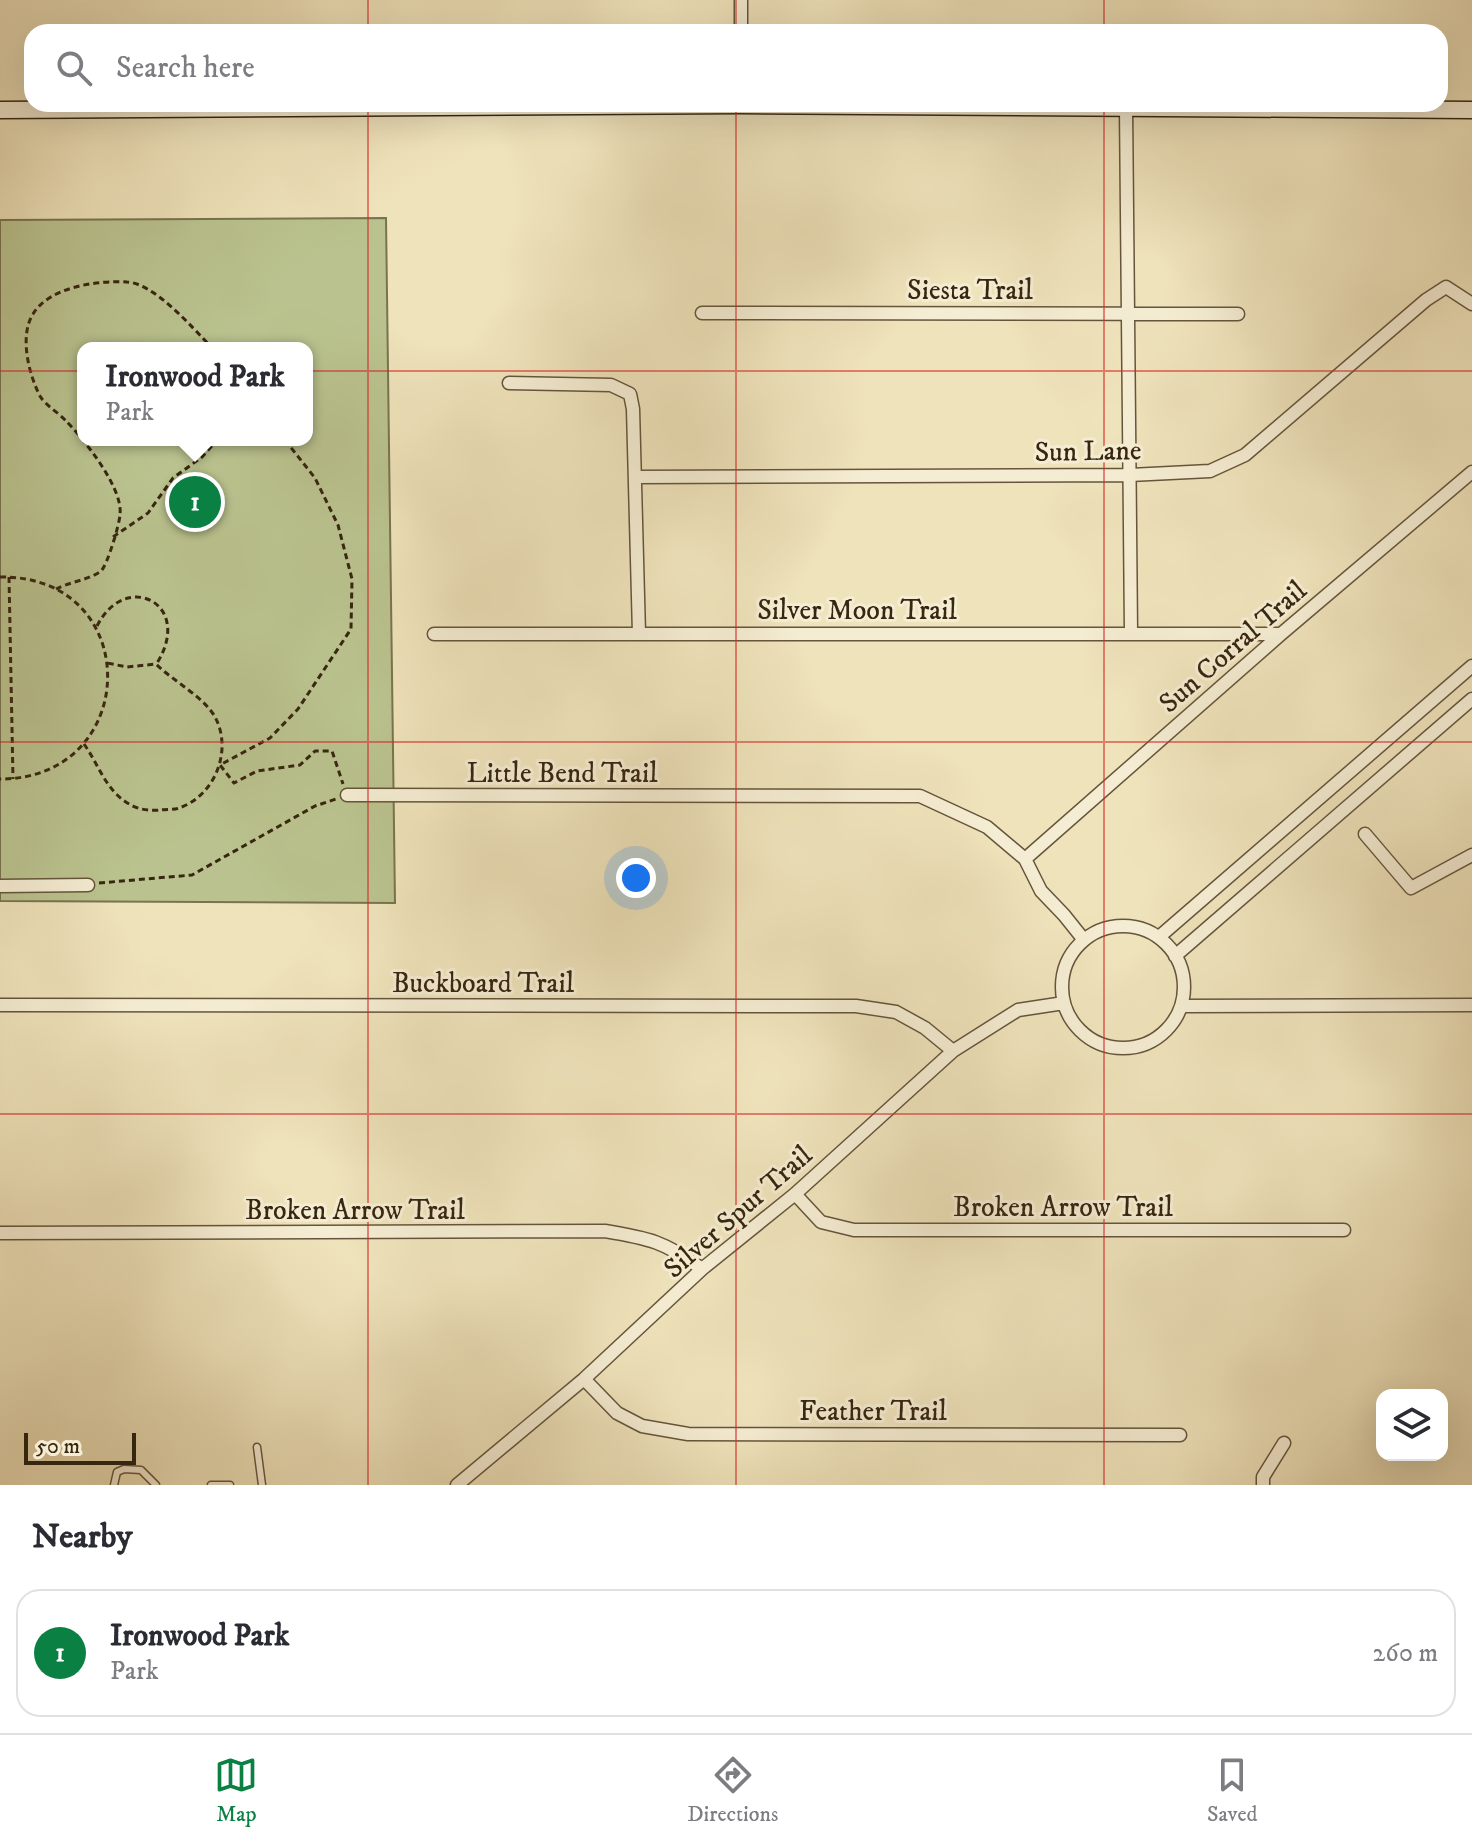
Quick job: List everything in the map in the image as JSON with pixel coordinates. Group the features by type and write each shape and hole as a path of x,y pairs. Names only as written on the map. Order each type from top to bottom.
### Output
{"street":[{"path":"741,0 741,24"},
{"path":"0,110 24,110"},
{"path":"1448,110 1472,110"},
{"path":"1126,112 1131,632"},
{"name":"Sun Lane","path":"635,477 1130,475 1210,471 1245,455 1426,300 1446,287 1472,304"},
{"name":"Siesta Trail","path":"702,313 1238,314"},
{"path":"509,383 611,385 630,394 633,409 639,634"},
{"name":"Sun Corral Trail","path":"1025,859 1281,634 1472,472"},
{"name":"Silver Moon Trail","path":"434,634 1281,634"},
{"path":"1159,937 1472,666"},
{"path":"1175,956 1470,701 1452,684"},
{"name":"Little Bend Trail","path":"347,795 920,796 987,827 1025,859 1041,891 1084,940"},
{"path":"1365,834 1411,888 1472,855"},
{"path":"0,886 88,885"},
{"path":"1113,927 1146,930 1159,937 1175,956 1184,976 1182,1006 1169,1029 1147,1044 1122,1049 1096,1042 1076,1026 1064,1003 1062,980 1069,958 1084,940 1113,927"},
{"name":"Silver Spur Trail","path":"457,1485 584,1379 702,1269 795,1194 953,1051 1018,1010 1064,1003"},
{"name":"Buckboard Trail","path":"0,1005 856,1006 896,1012 925,1028 953,1051"},
{"path":"1182,1006 1472,1005"},
{"name":"Broken Arrow Trail","path":"795,1194 821,1222 854,1230 1344,1230"},
{"name":"Broken Arrow Trail","path":"0,1233 605,1231 654,1239 678,1251 702,1269"},
{"name":"Feather Trail","path":"584,1379 617,1413 642,1426 688,1434 1180,1435"},
{"path":"1263,1485 1263,1477 1284,1443"}],"lane":[{"path":"257,1447 262,1485"},
{"path":"114,1485 117,1472 124,1469 141,1470 156,1485"},
{"path":"211,1485 230,1485"}],"path":[{"path":"77,431 42,399 28,359 27,334 33,314 52,296 78,288 130,282 147,289 206,342"},
{"path":"56,589 101,571 107,563 121,512 109,479 87,446"},
{"path":"113,538 148,513 173,478 212,446"},
{"path":"220,765 270,738 298,709 351,629 352,579 338,525 315,478 290,446"},
{"path":"0,577 41,582 56,589 89,615 97,626 107,663 109,689 102,714 84,744 51,769 30,777 0,779"},
{"path":"9,577 13,779"},
{"path":"97,626 112,604 128,597 153,602 163,610 169,623 168,639 156,664"},
{"path":"107,663 127,667 156,664"},
{"path":"84,744 99,772 117,795 134,807 155,811 179,808 198,797 210,785 220,765 220,729 208,706 171,680 156,664"},
{"path":"88,885 112,880 192,875 315,806 347,795 332,751 315,751 300,765 257,771 234,783 220,765"}],"green space":[{"path":"386,218 395,903 0,901 0,220"}],"place":[{"name":"Ironwood Park","path":"195,502"}]}
